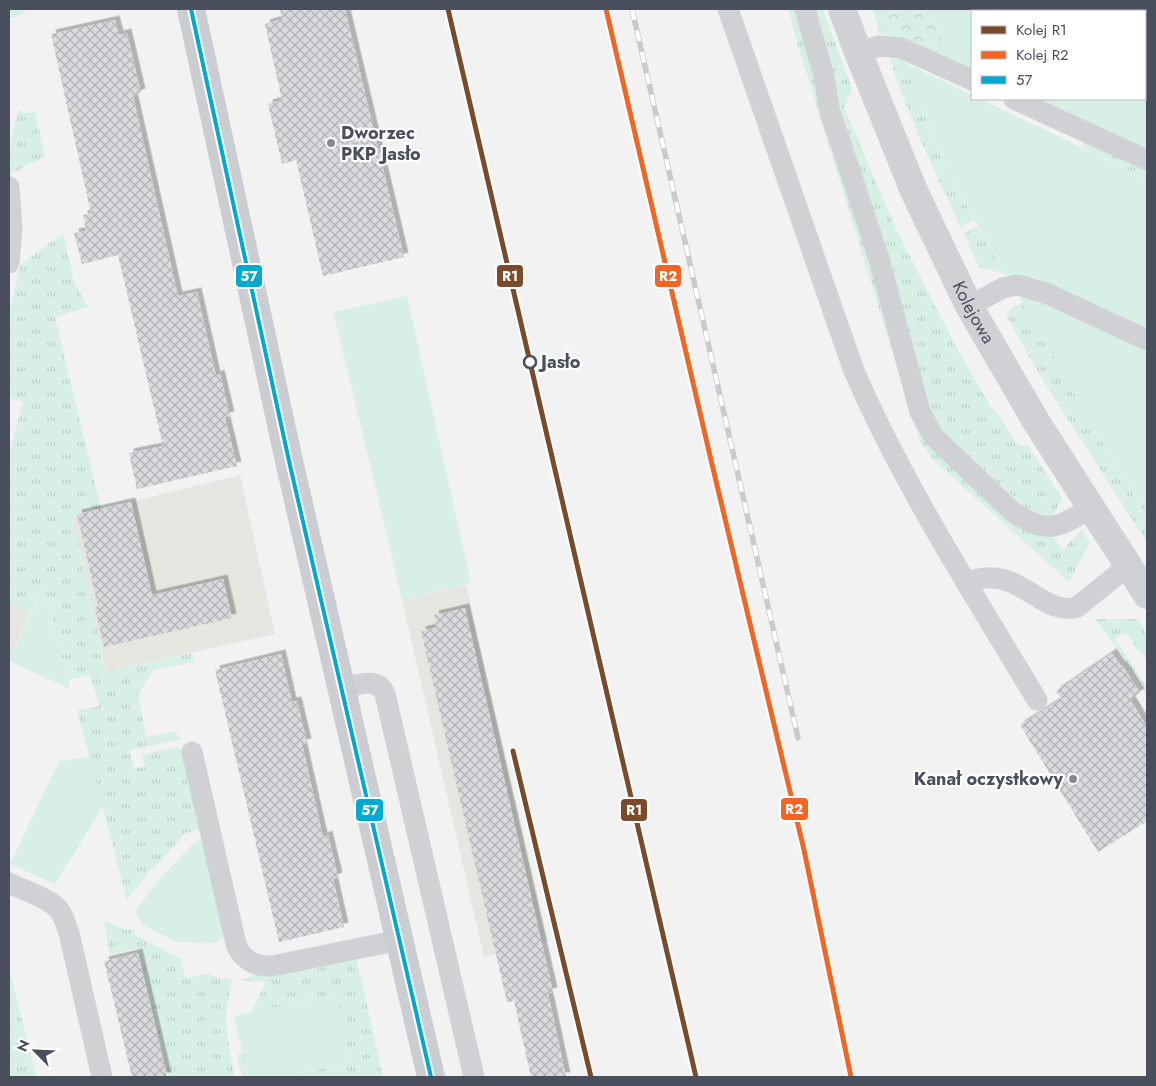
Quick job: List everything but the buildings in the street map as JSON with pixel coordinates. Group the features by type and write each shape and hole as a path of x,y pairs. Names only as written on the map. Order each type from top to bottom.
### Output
{"main road":[{"path":"191,9 288,460 430,1077"}],"street":[{"name":"Kolejowa","path":"842,9 914,191 969,306 1037,423 1147,595"}],"lane":[{"path":"728,9 854,371 872,412 967,583 1038,700"},
{"path":"805,9 824,77 832,120 840,138 869,227 918,403 930,431 934,437 1012,510 1024,518 1048,526 1058,526 1070,522 1090,507"},
{"path":"858,52 880,46 901,48 971,80"},
{"path":"1016,100 1147,160"},
{"path":"9,187 12,227 9,263"},
{"path":"969,306 1004,288 1016,285 1022,286 1048,294 1147,340"},
{"path":"967,583 982,578 1005,579 1060,608 1072,608 1128,566"},
{"path":"342,689 373,683 380,686 384,694 474,1077"},
{"path":"192,752 236,944 238,950 247,959 258,965 272,966 400,940"},
{"path":"9,883 50,902 60,911 70,937 102,1077"}],"shaded area":[{"path":"240,475 275,634 106,672 72,516"},
{"path":"466,585 548,941 484,957 402,600"},
{"path":"9,602 30,612 9,660"}],"green space":[{"path":"9,9 24,9 25,14 10,18"},
{"path":"788,9 800,9 919,431 1033,515 943,432 932,415 850,152 811,9 823,9 852,89 844,107 895,227 958,350 992,409 995,410 1017,444 1021,446 1028,445 1062,498 1048,528 1063,550 1081,530 1090,542 1069,582 932,459 919,439"},
{"path":"872,9 883,9 894,37 880,33"},
{"path":"883,9 927,9 940,30 940,44 927,50 894,37"},
{"path":"927,9 1090,10 971,10 971,72 927,50 940,44 941,35 938,26"},
{"path":"1146,38 1147,153 1032,100 1146,100"},
{"path":"902,58 925,112 941,157 974,219 961,228 932,166 897,82 890,60"},
{"path":"903,62 971,95 971,100 982,100 1147,179 1147,504 1135,498 974,219 941,157 925,112"},
{"path":"18,110 26,113 35,112 45,156 9,175 9,149"},
{"path":"1082,139 1147,169 1147,179 1084,148"},
{"path":"978,226 1006,274 979,267 964,234"},
{"path":"63,233 74,282 88,307 55,317 101,509 72,516 106,672 192,653 194,662 153,670 138,695 146,737 175,732 182,739 130,750 134,769 145,766 142,755 176,747 184,750 200,830 185,833 154,868 150,870 127,900 77,711 99,706 90,675 68,680 43,585 30,612 9,602 9,454 23,402 9,398 9,314 20,265"},
{"path":"407,296 471,583 402,600 333,312"},
{"path":"1023,302 1135,498 1147,504 1147,543 1041,377 1007,317 1010,310"},
{"path":"43,585 68,680 71,690 9,661"},
{"path":"1095,619 1138,619 1147,634 1147,661 1144,655 1136,649 1128,635 1120,634 1116,639 1144,683 1147,689 1147,696 1126,661"},
{"path":"90,757 103,807 55,884 10,864 59,761"},
{"path":"204,839 223,929 222,936 213,943 177,942 142,925 135,911 159,879 195,842"},
{"path":"104,921 127,930 135,931 135,935 181,959 185,978 209,973 217,978 232,979 226,1013 228,1042 235,1077 169,1077 137,948 110,955"},
{"path":"345,959 357,960 383,1077 282,1077 351,1062 335,994 251,1013 266,982 238,980"},
{"path":"9,967 36,1077 9,1077"},
{"path":"336,994 351,1062 282,1077 248,1077 234,1016"},
{"path":"243,1053 248,1077 242,1077 237,1055"}],"railway":[{"path":"606,9 804,850 851,1077"},
{"path":"632,9 798,738"},
{"path":"513,751 591,1077"}],"rail line":[{"name":"R1","path":"448,9 696,1077"},
{"name":"R2","path":"606,9 804,850 851,1077"},
{"name":"R1","path":"513,751 591,1077"}],"transit line":[{"name":"57","path":"191,9 289,461 431,1077"}],"place":[{"name":"Dworzec PKP Jasło","path":"331,143"},
{"name":"Jasło","path":"530,362"},
{"name":"Kanał oczystkowy","path":"1073,779"}]}
